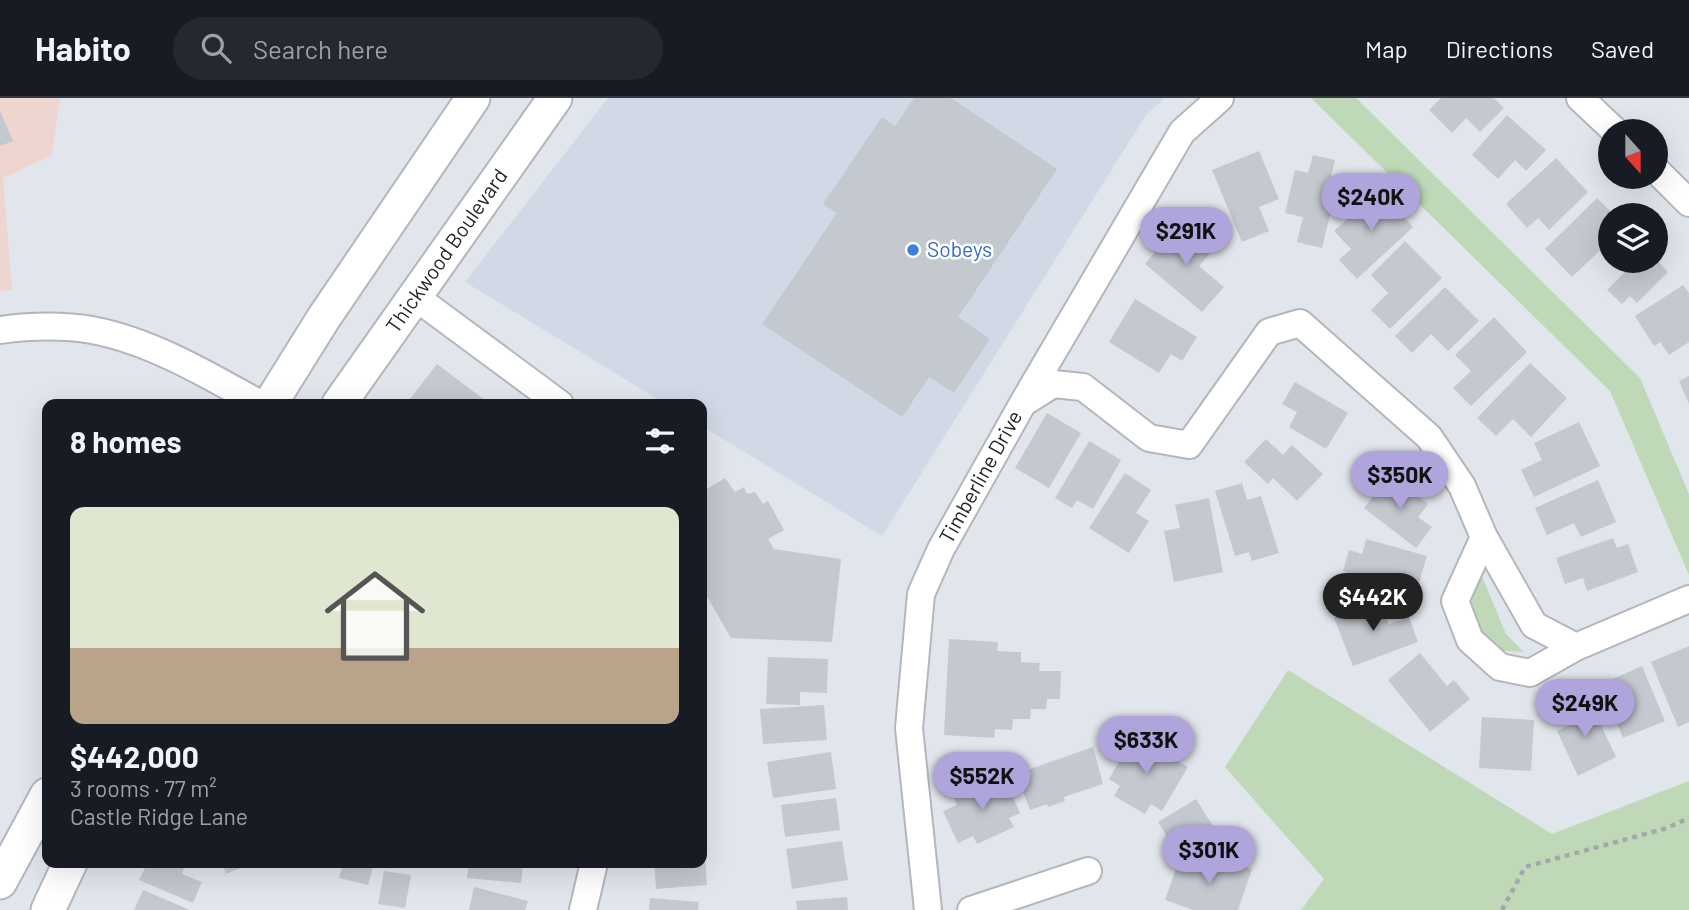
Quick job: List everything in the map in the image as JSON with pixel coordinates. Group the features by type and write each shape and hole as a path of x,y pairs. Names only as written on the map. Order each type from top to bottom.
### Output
{"main road":[{"path":"273,399 323,320 473,98"},
{"name":"Thickwood Boulevard","path":"342,399 555,98"},
{"path":"0,882 42,804"},
{"path":"48,910 68,868"}],"street":[{"name":"Timberline Drive","path":"928,910 909,728 920,594 941,549 1023,403 1182,132 1220,98"},
{"path":"1580,98 1602,119"},
{"path":"1668,182 1689,202"},
{"path":"414,296 553,399"},
{"path":"1023,403 1053,384 1083,387 1149,438 1189,446 1269,332 1300,323 1429,437 1462,486 1484,537 1534,625 1576,647"},
{"path":"0,330 53,326 93,330 153,349 250,399"},
{"path":"1484,537 1455,601 1470,640 1500,667 1530,673 1576,647 1689,599"},
{"path":"583,910 593,868"},
{"path":"971,910 1088,871"}],"path":[{"path":"1502,910 1525,867 1667,828 1689,818"}],"shaded area":[{"path":"0,98 60,98 52,155 3,178 12,289 0,292"},
{"path":"608,98 1165,98 1146,115 882,536 707,429 707,399 658,399 465,282"}],"green space":[{"path":"1311,98 1356,98 1640,378 1689,494 1689,575 1610,391"},
{"path":"1481,574 1506,634 1524,652 1501,650 1484,637 1478,627 1472,592"},
{"path":"1288,670 1552,834 1689,781 1689,910 1301,910 1324,879 1225,767"}],"building":[{"path":"914,98 951,98 1057,169 958,317 990,339 954,393 929,377 902,417 762,324 837,213 823,204 882,117 895,126"},
{"path":"1441,98 1494,98 1504,108 1480,132 1466,118 1452,133 1429,110"},
{"path":"0,111 13,141 0,146"},
{"path":"1507,115 1546,150 1526,171 1515,160 1498,179 1472,155"},
{"path":"1259,151 1279,199 1259,207 1269,231 1242,242 1212,170"},
{"path":"1313,155 1335,160 1331,177 1339,179 1322,248 1297,242 1303,217 1285,213 1295,170 1308,173"},
{"path":"1556,158 1588,192 1549,230 1538,218 1527,228 1506,204"},
{"path":"1380,190 1413,227 1357,279 1339,260 1351,249 1334,231"},
{"path":"1597,198 1602,203 1598,203 1598,252 1572,277 1545,249"},
{"path":"1179,223 1212,251 1199,266 1224,287 1202,312 1145,264"},
{"path":"1405,241 1442,278 1390,329 1371,310 1388,293 1371,275"},
{"path":"1624,273 1667,273 1637,303 1630,296 1622,304 1607,290"},
{"path":"1683,285 1689,293 1689,342 1669,355 1660,342 1654,346 1635,316"},
{"path":"1445,287 1479,321 1448,351 1431,334 1412,353 1395,336"},
{"path":"1135,299 1197,337 1182,361 1171,354 1159,373 1109,342"},
{"path":"1494,317 1527,352 1471,406 1453,388 1471,371 1455,355"},
{"path":"1530,363 1567,398 1531,437 1513,419 1496,436 1477,418"},
{"path":"437,364 483,399 410,399"},
{"path":"1689,376 1689,404 1679,381"},
{"path":"1295,382 1348,413 1326,449 1289,427 1297,412 1282,404"},
{"path":"1047,413 1081,433 1049,488 1015,468"},
{"path":"1579,422 1600,466 1534,497 1521,470 1542,460 1534,443"},
{"path":"1266,439 1283,455 1292,445 1323,474 1297,501 1273,478 1268,484 1244,462"},
{"path":"1089,441 1121,460 1093,509 1077,500 1072,508 1055,498"},
{"path":"1125,473 1151,490 1136,513 1149,521 1129,553 1089,528"},
{"path":"1389,475 1428,504 1418,517 1432,527 1416,548 1364,508"},
{"path":"725,478 735,492 744,487 747,494 755,492 763,504 768,501 784,530 768,539 774,549 841,559 832,642 731,638 707,597 707,489"},
{"path":"1598,480 1616,522 1581,537 1574,523 1547,535 1535,508"},
{"path":"1242,483 1247,500 1261,496 1279,553 1252,561 1249,552 1235,556 1215,491"},
{"path":"1209,498 1223,572 1174,582 1164,531 1180,528 1175,505"},
{"path":"1613,538 1617,548 1628,544 1638,572 1587,591 1583,578 1565,584 1556,558"},
{"path":"1366,539 1427,556 1418,586 1407,583 1401,601 1352,587 1355,575 1343,571 1349,550 1362,554"},
{"path":"1380,601 1389,624 1409,617 1418,642 1353,666 1334,618"},
{"path":"949,639 998,642 997,651 1021,652 1021,662 1040,663 1039,671 1061,671 1060,699 1047,699 1046,709 1031,709 1030,719 1013,719 1012,730 995,729 994,738 944,735"},
{"path":"1689,646 1689,722 1678,727 1651,662"},
{"path":"1420,653 1447,686 1454,680 1470,699 1430,732 1388,680"},
{"path":"768,657 828,659 827,693 800,692 800,705 766,704"},
{"path":"1642,666 1665,721 1623,738 1601,684"},
{"path":"1589,700 1616,757 1578,776 1557,731 1570,725 1564,712"},
{"path":"824,705 827,740 763,744 760,709"},
{"path":"1482,717 1534,720 1531,771 1479,768"},
{"path":"1134,736 1188,767 1162,811 1151,804 1145,814 1114,796 1120,786 1109,779"},
{"path":"1093,747 1103,784 1064,797 1065,801 1030,810 1016,774"},
{"path":"831,752 836,789 773,798 767,762"},
{"path":"991,779 996,789 1007,784 1020,813 1009,818 1014,827 977,844 973,836 958,843 943,811 957,805 953,797"},
{"path":"836,798 840,830 785,837 781,805"},
{"path":"1196,799 1215,829 1177,853 1158,822"},
{"path":"842,841 848,880 792,889 786,849"},
{"path":"1216,857 1252,869 1238,910 1193,910 1165,900 1179,860 1210,871"},
{"path":"145,868 184,868 182,874 202,882 193,903 139,880"},
{"path":"224,868 241,868 226,874"},
{"path":"342,868 373,868 368,885 339,878"},
{"path":"468,868 522,868 521,883 467,878"},
{"path":"654,868 706,868 707,885 656,889"},
{"path":"384,871 411,875 405,908 378,904"},
{"path":"474,887 528,901 525,910 469,910"},
{"path":"143,890 190,910 134,910"},
{"path":"847,897 848,910 797,910 796,901"},
{"path":"650,898 699,902 698,910 649,910"}],"place":[{"name":"Sobeys","path":"913,250"}]}
